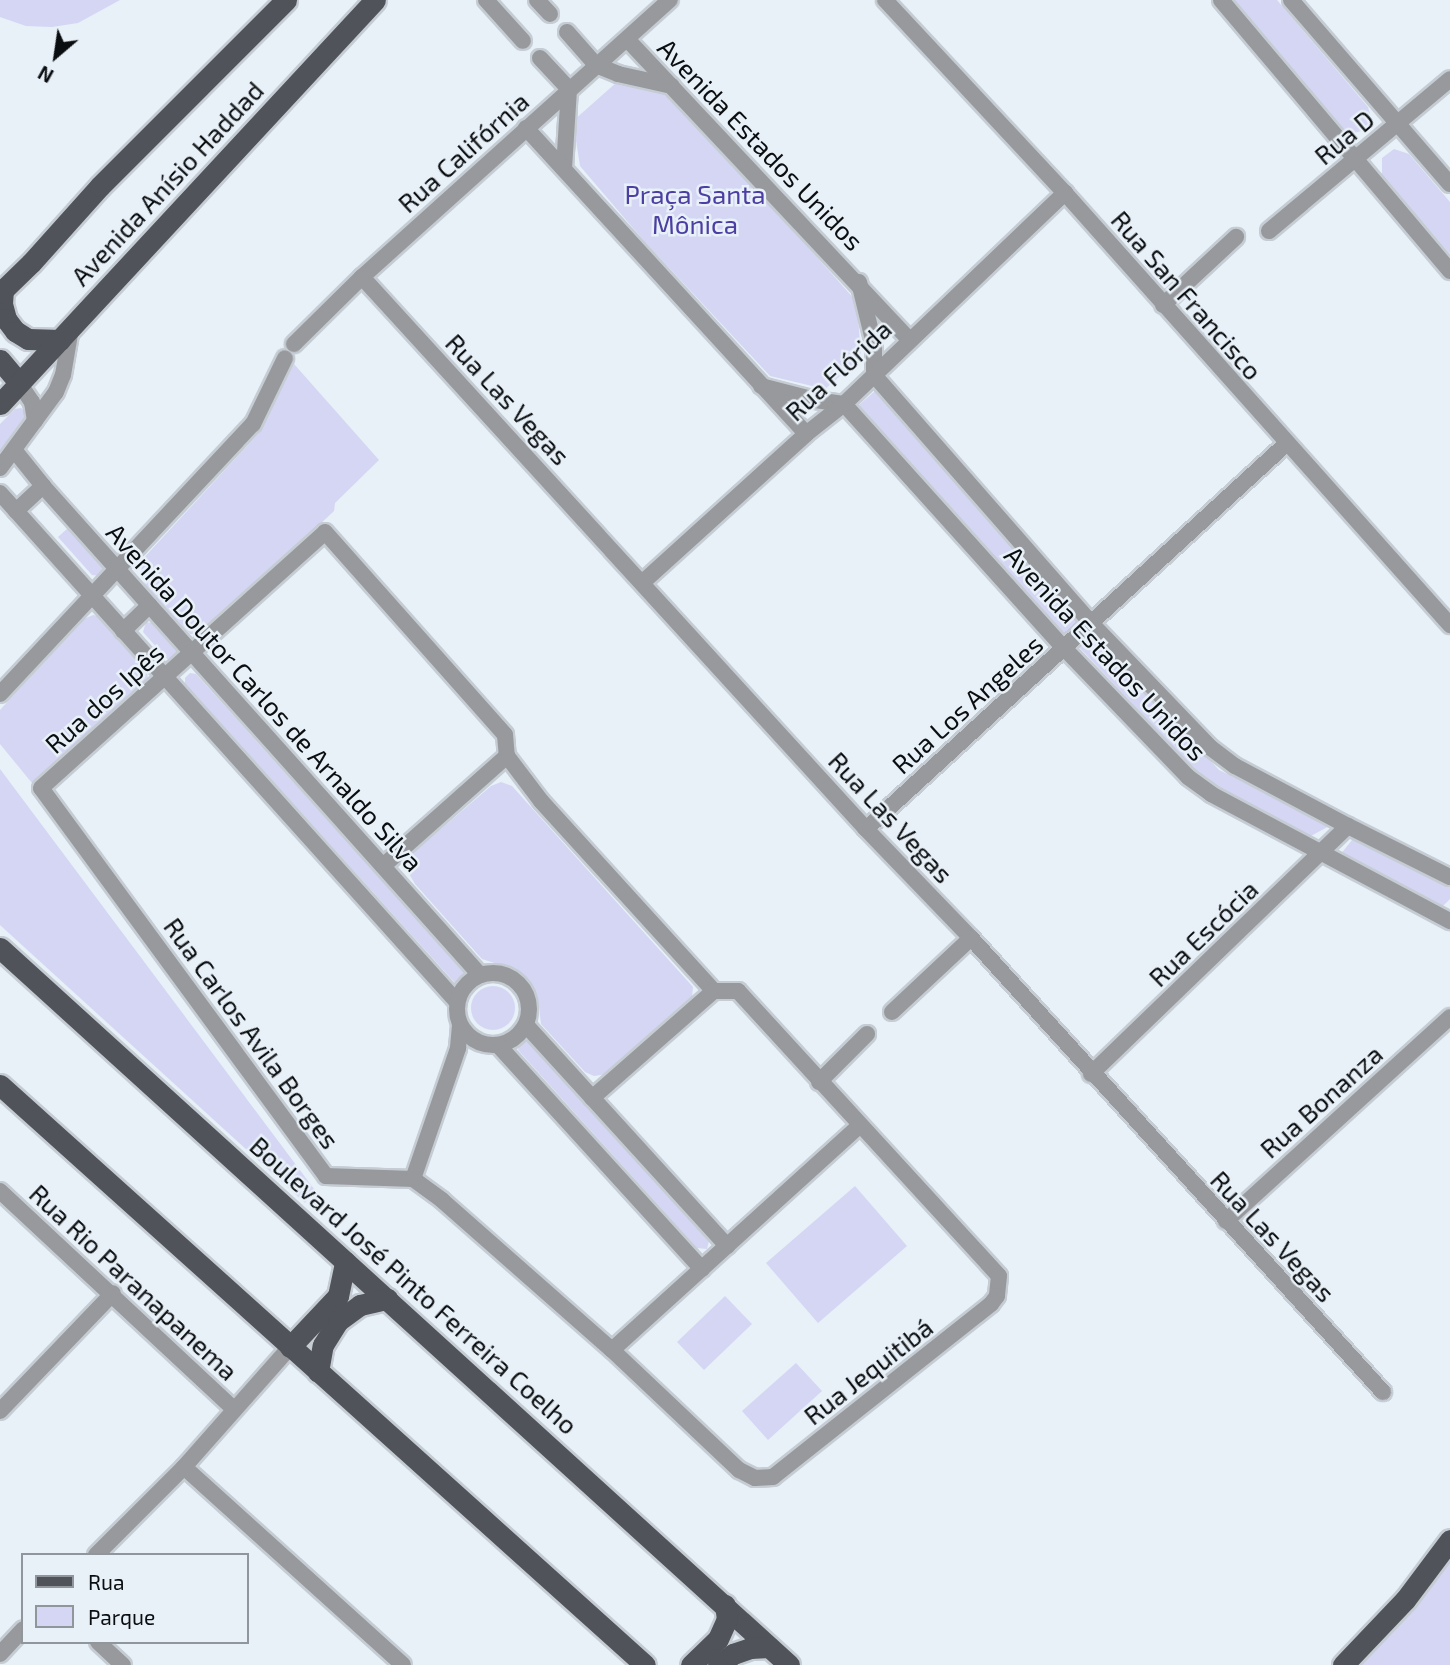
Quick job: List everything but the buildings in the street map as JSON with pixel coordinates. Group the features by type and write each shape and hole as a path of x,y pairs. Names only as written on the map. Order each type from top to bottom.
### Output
{"main road":[{"name":"Avenida Anísio Haddad","path":"2,291 100,186 286,0"},
{"name":"Avenida Anísio Haddad","path":"0,404 375,0"},
{"path":"2,291 6,319 15,331 28,339 66,334"},
{"path":"0,360 19,383"},
{"name":"Boulevard José Pinto Ferreira Coelho","path":"0,948 789,1665"},
{"path":"0,1086 645,1665"},
{"path":"290,1347 338,1296 345,1262"},
{"path":"318,1372 323,1345 338,1321 360,1305 387,1299"},
{"path":"1343,1665 1405,1600 1450,1540"},
{"path":"691,1665 718,1639 727,1619 725,1605"},
{"path":"718,1665 733,1654 751,1648 769,1647"}],"street":[{"path":"486,0 523,41"},
{"path":"537,0 550,14"},
{"name":"Rua Califórnia","path":"0,694 253,424 290,351 362,277 670,0"},
{"name":"Rua San Francisco","path":"885,0 1065,194 1450,625"},
{"path":"1221,0 1450,271"},
{"path":"1291,0 1450,184"},
{"path":"566,32 596,65 618,74 672,86"},
{"name":"Avenida Estados Unidos","path":"627,39 909,338"},
{"path":"540,58 569,89 564,170"},
{"name":"Rua D","path":"1269,231 1450,79"},
{"path":"526,128 806,434"},
{"name":"Rua Flórida","path":"643,582 806,434 844,404 909,338 1065,194"},
{"path":"1163,305 1236,237"},
{"name":"Rua Las Vegas","path":"362,277 866,829 971,938 1091,1074 1383,1392"},
{"name":"Avenida Estados Unidos","path":"859,282 874,344 874,375 1091,623 1210,748 1348,826 1450,877"},
{"path":"0,468 16,450 63,375 66,334"},
{"path":"19,383 32,402 34,421"},
{"path":"761,386 815,400 844,404"},
{"name":"Avenida Estados Unidos","path":"844,404 1064,648 1188,777 1211,794 1321,855 1449,918"},
{"name":"Rua Los Angeles","path":"866,829 1286,444"},
{"name":"Avenida Doutor Carlos de Arnaldo Silva","path":"16,450 43,486 480,975"},
{"path":"16,511 43,486"},
{"path":"0,493 457,1003 460,1025 458,1048 413,1180 442,1200 612,1350 859,1126 738,991 714,991 592,1098"},
{"name":"Rua dos Ipês","path":"41,788 326,532 505,735 507,756"},
{"path":"123,631 150,605"},
{"path":"383,866 507,756 541,801 714,991"},
{"name":"Rua Carlos Avila Borges","path":"41,788 326,1176 413,1180"},
{"name":"Rua Escócia","path":"1091,1074 1321,855 1348,826"},
{"path":"892,1012 971,938"},
{"path":"457,1003 469,981 480,975 502,974 520,985 529,1004 526,1025 519,1035 498,1045 476,1041 458,1048"},
{"name":"Rua Bonanza","path":"1226,1221 1450,1017"},
{"path":"460,1025 476,1041"},
{"path":"526,1025 727,1246"},
{"path":"819,1082 867,1034"},
{"path":"498,1045 702,1269"},
{"name":"Rua Jequitibá","path":"612,1350 739,1470 755,1478 772,1477 991,1304 1000,1286 994,1267 859,1126"},
{"name":"Rua Rio Paranapanema","path":"0,1191 113,1293 234,1409"},
{"path":"0,1411 113,1293"},
{"path":"98,1553 184,1467 290,1347"},
{"path":"184,1467 403,1665"},
{"path":"0,1654 21,1631"},
{"path":"100,1644 122,1665"}],"green space":[{"path":"0,0 120,0 78,23 52,27 26,26 0,17"},
{"path":"1232,0 1277,0 1368,107 1371,117 1365,130 1354,133 1343,130"},
{"name":"Praça Santa Mônica","path":"617,82 670,93 857,302 861,358 825,389 770,376 644,241 580,166 573,121"},
{"path":"1394,149 1409,154 1450,202 1450,254 1382,176 1382,158"},
{"path":"294,364 379,460 335,503 334,511 203,634 190,634 145,585 140,562 260,432"},
{"path":"875,391 1085,622 1065,640 859,405"},
{"path":"21,408 26,412 26,419 12,436 9,452 0,461 0,424 15,409"},
{"path":"68,528 103,568 101,576 92,575 58,537"},
{"path":"93,615 102,617 146,666 148,678 32,783 0,744 0,710 84,619"},
{"path":"146,622 152,623 177,651 173,660 167,659 143,632"},
{"path":"1091,630 1219,770 1333,824 1309,837 1206,782 1077,645"},
{"path":"190,673 196,674 468,976 465,983 456,984 185,684 185,678"},
{"path":"0,769 314,1189 305,1203 0,925"},
{"path":"501,782 512,786 693,987 692,997 687,1004 607,1074 594,1076 585,1072 541,1024 538,999 530,982 516,970 482,959 415,884 408,872 409,861 414,852 491,786"},
{"path":"1356,835 1450,884 1450,899 1438,911 1340,855"},
{"path":"493,986 502,987 509,992 514,999 514,1017 509,1024 502,1029 493,1030 484,1029 477,1024 472,1017 471,1008 472,999 477,992 484,987"},
{"path":"520,1041 528,1041 709,1241 707,1249 697,1248 518,1050"},
{"path":"855,1186 907,1246 818,1323 766,1263"},
{"path":"725,1296 752,1324 704,1370 677,1342"},
{"path":"796,1363 822,1391 768,1440 742,1411"},
{"path":"1450,1556 1450,1665 1356,1665"}]}
